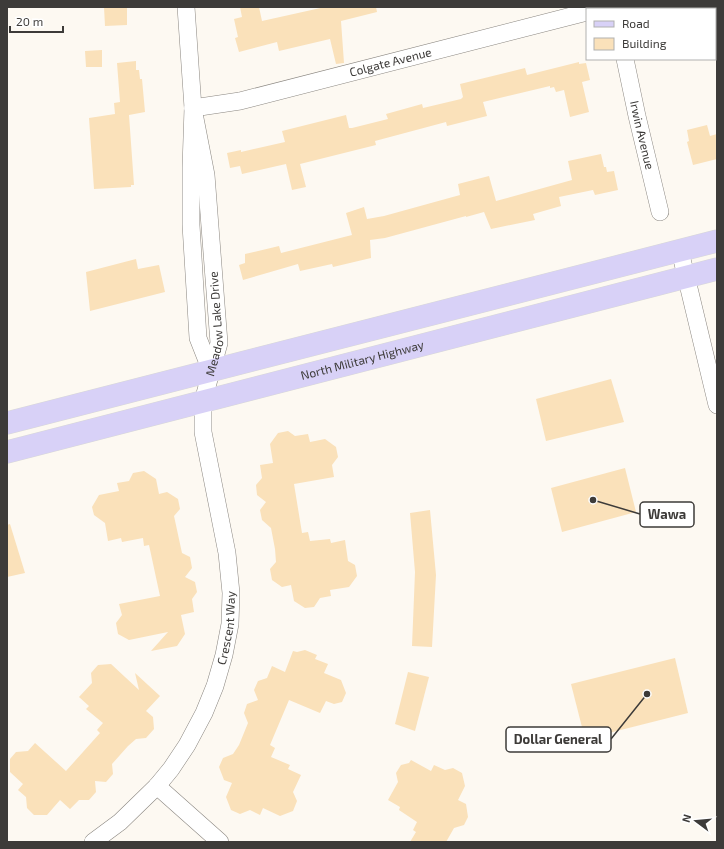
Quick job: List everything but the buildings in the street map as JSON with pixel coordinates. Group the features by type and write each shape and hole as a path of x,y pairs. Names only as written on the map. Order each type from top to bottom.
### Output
{"main road":[{"path":"7,423 717,241"},
{"name":"North Military Highway","path":"7,452 717,269"}],"street":[{"name":"Meadow Lake Drive","path":"186,7 193,108 191,225 198,334 211,371"},
{"name":"Colgate Avenue","path":"193,108 240,101 586,12"},
{"name":"Irwin Avenue","path":"625,60 636,116 660,212"},
{"path":"680,251 717,405"},
{"name":"Crescent Way","path":"93,842 120,822 157,786 171,769 187,746 204,713 224,655 230,624 231,593 227,553 203,432 203,401 211,371"},
{"path":"157,786 220,842"}],"place":[{"name":"Wawa","path":"593,500"},
{"name":"Dollar General","path":"647,694"}]}
